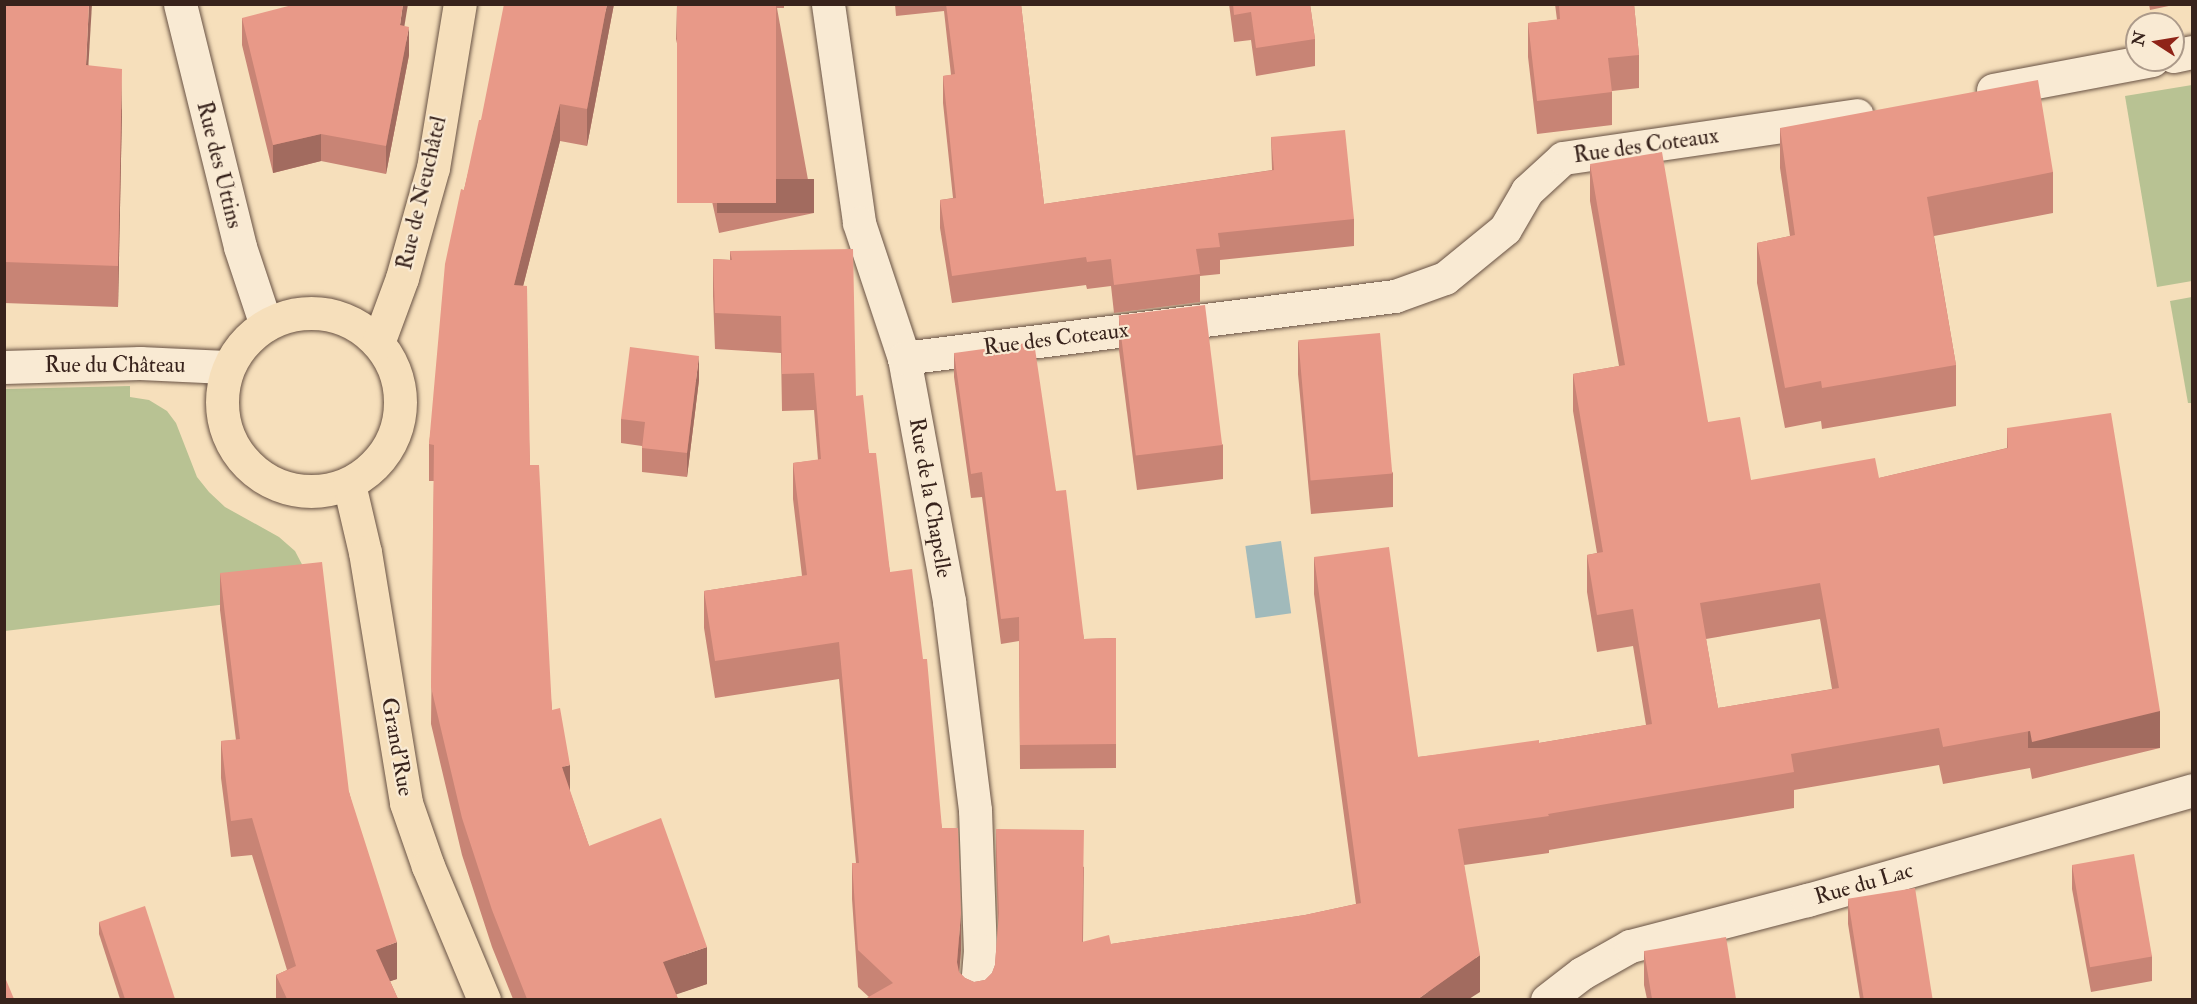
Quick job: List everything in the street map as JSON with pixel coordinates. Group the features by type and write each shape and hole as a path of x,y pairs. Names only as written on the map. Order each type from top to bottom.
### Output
{"main road":[{"name":"Rue de Neuchâtel","path":"378,343 402,278 433,168 460,4"},
{"path":"295,314 325,314 354,324 378,343 393,367 399,393 399,421 389,446 372,468 349,484 321,492 293,490 265,480 243,462 228,438 222,409 226,367 247,339 266,325 295,314"},
{"name":"Grand'Rue","path":"349,484 365,552 406,803 428,866 484,999"}],"street":[{"name":"Rue des Uttins","path":"180,4 240,247 266,325"},
{"name":"Rue de la Chapelle","path":"828,4 859,223 904,358 949,601 975,810 980,950 976,999"},
{"path":"1966,95 2125,65"},
{"name":"Rue des Coteaux","path":"904,358 1395,296 1445,278 1505,229 1527,191 1563,158 1891,109"},
{"name":"Rue du Château","path":"4,367 140,363 226,367"},
{"name":"Rue du Lac","path":"1546,999 1582,972 1630,946 1808,900 2193,790"}],"green space":[{"path":"2192,85 2192,281 2157,287 2125,96"},
{"path":"2192,297 2192,403 2188,403 2170,301"},
{"path":"130,386 130,397 149,400 167,411 176,423 197,477 209,492 225,507 279,537 295,551 317,593 5,631 4,389"}],"water":[{"path":"1281,541 1291,613 1256,618 1245,546"}],"building":[{"path":"4,4 89,4 86,65 122,69 118,266 4,262"},
{"path":"296,4 403,4 400,25 409,27 386,146 321,134 273,145 242,18"},
{"path":"504,4 607,4 587,109 560,104 514,285 527,286 530,465 539,465 552,710 560,708 570,765 562,767 589,846 661,818 707,947 663,962 678,999 527,999 492,910 462,818 431,687 434,445 429,444 445,264 461,189 464,190 479,120 481,120"},
{"path":"677,4 776,4 776,203 677,203"},
{"path":"946,4 1021,4 1044,204 1274,170 1271,137 1345,130 1354,219 1218,233 1220,247 1196,249 1200,274 1114,285 1111,259 1087,262 1086,257 952,276 940,200 956,198 943,76 955,74"},
{"path":"1233,4 1310,4 1315,39 1256,48 1251,12 1234,15"},
{"path":"1559,4 1634,4 1639,55 1608,58 1612,92 1537,101 1528,23 1560,19"},
{"path":"2038,80 2053,172 1927,197 1956,365 1822,388 1821,381 1785,388 1757,243 1795,235 1780,128"},
{"path":"1662,152 1708,422 1740,417 1751,480 1875,458 1879,478 2008,448 2007,428 2111,413 2160,711 2032,742 2030,731 1943,747 1939,728 1791,754 1794,772 1548,814 1549,816 1458,829 1480,955 1418,999 865,999 893,983 858,950 852,863 859,863 839,642 715,661 704,591 807,575 793,463 821,459 814,373 782,374 781,316 715,313 713,259 732,260 730,251 853,249 856,396 863,395 869,453 876,453 890,572 912,569 923,659 927,659 942,828 958,828 961,913 957,962 959,972 974,982 985,980 992,973 995,965 999,913 996,829 1084,830 1082,942 1109,935 1111,944 1305,915 1361,903 1314,557 1389,547 1418,757 1539,740 1539,743 1652,724 1633,609 1597,615 1587,555 1603,552 1573,374 1625,365 1590,164","holes":["1820,583 1839,688 1718,708 1700,603"]},
{"path":"1205,305 1222,445 1136,456 1119,316"},
{"path":"1380,333 1392,473 1311,481 1298,340"},
{"path":"1034,342 1056,491 1066,490 1084,639 1116,638 1116,744 1020,745 1019,617 1001,619 982,472 971,474 954,353"},
{"path":"630,347 699,356 687,453 642,448 645,422 621,419"},
{"path":"322,562 349,792 397,942 376,950 398,999 287,999 276,975 296,966 252,818 231,821 221,741 240,739 220,573"},
{"path":"2134,854 2152,956 2090,967 2072,865"},
{"path":"1915,888 1933,999 1864,1000 1848,899"},
{"path":"145,906 175,999 125,999 99,922"},
{"path":"1726,937 1736,999 1652,999 1644,951"},
{"path":"4,975 14,999 4,999"}]}
